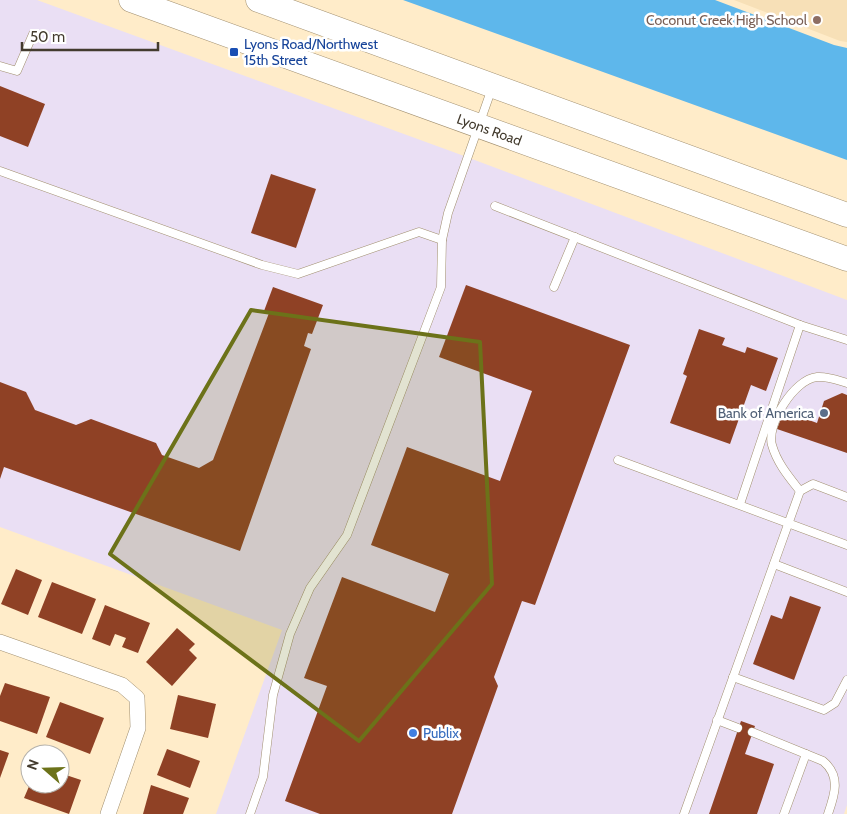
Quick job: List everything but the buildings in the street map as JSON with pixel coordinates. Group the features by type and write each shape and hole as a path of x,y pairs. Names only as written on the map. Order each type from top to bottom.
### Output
{"main road":[{"name":"Lyons Road","path":"132,0 847,259"},
{"path":"258,0 847,216"}],"street":[{"path":"0,642 122,685 138,698 138,728 108,814"}],"lane":[{"path":"0,66 17,71 33,34"},
{"path":"250,814 263,778 273,695 290,634 310,588 347,535 441,287 442,240 451,206 493,86"},
{"path":"0,171 262,265 298,274 419,232 442,240"},
{"path":"495,206 800,324 847,340"},
{"path":"554,287 574,237"},
{"path":"740,504 800,324"},
{"path":"800,491 782,468 771,443 778,413 791,392 816,377 831,378 847,384"},
{"path":"618,460 790,522 847,545"},
{"path":"684,814 800,491 813,484 847,497"},
{"path":"774,564 847,592"},
{"path":"733,677 824,710 835,703 842,694 847,680"},
{"path":"717,720 738,728"},
{"path":"752,732 823,761 830,766 836,787 828,814"},
{"path":"784,814 806,754"}],"highlighted area":[{"path":"251,310 480,342 492,584 359,741 110,554"}],"shaded area":[{"path":"0,0 37,0 456,153 847,300 847,805 844,814 216,814 282,630 0,527"},
{"name":"Coconut Creek High School","path":"734,0 847,0 847,42 840,41"}],"water":[{"path":"403,0 715,0 834,45 847,48 847,160"}],"place":[{"name":"Coconut Creek High School","path":"817,20"},
{"name":"Lyons Road/Northwest 15th Street","path":"234,52"},
{"name":"Bank of America","path":"824,413"},
{"name":"Publix","path":"413,733"}]}
